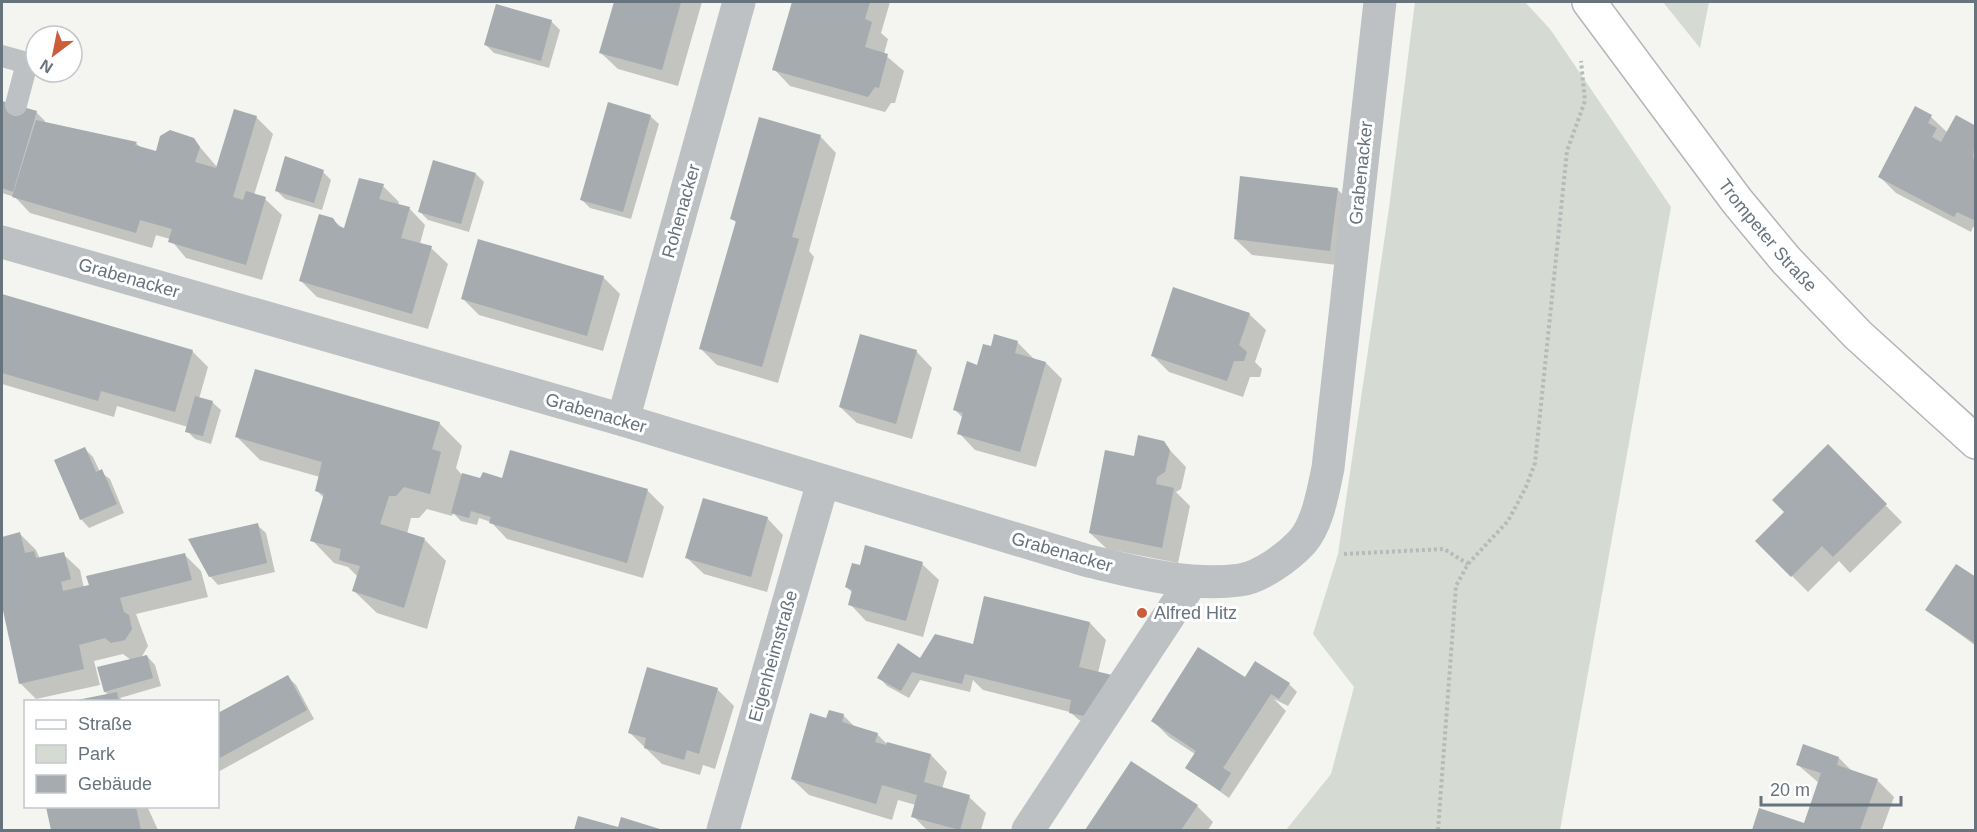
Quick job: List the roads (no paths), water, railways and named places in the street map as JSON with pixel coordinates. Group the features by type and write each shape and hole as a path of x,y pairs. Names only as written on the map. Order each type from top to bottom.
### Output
{"street":[{"name":"Rohenacker","path":"622,420 740,2"},
{"name":"Grabenacker","path":"2,242 622,420 1085,560 1192,581 1241,580 1262,573 1303,541 1313,521 1328,468 1380,2"},
{"name":"Trompeter Straße","path":"1595,11 1737,201 1786,260 1858,335 1976,442"},
{"name":"Eigenheimstraße","path":"723,831 823,482"},
{"path":"1028,831 1192,581"}],"lane":[{"path":"2,56 27,63 15,105"}],"place":[{"name":"Alfred Hitz","path":"1142,613"}]}
